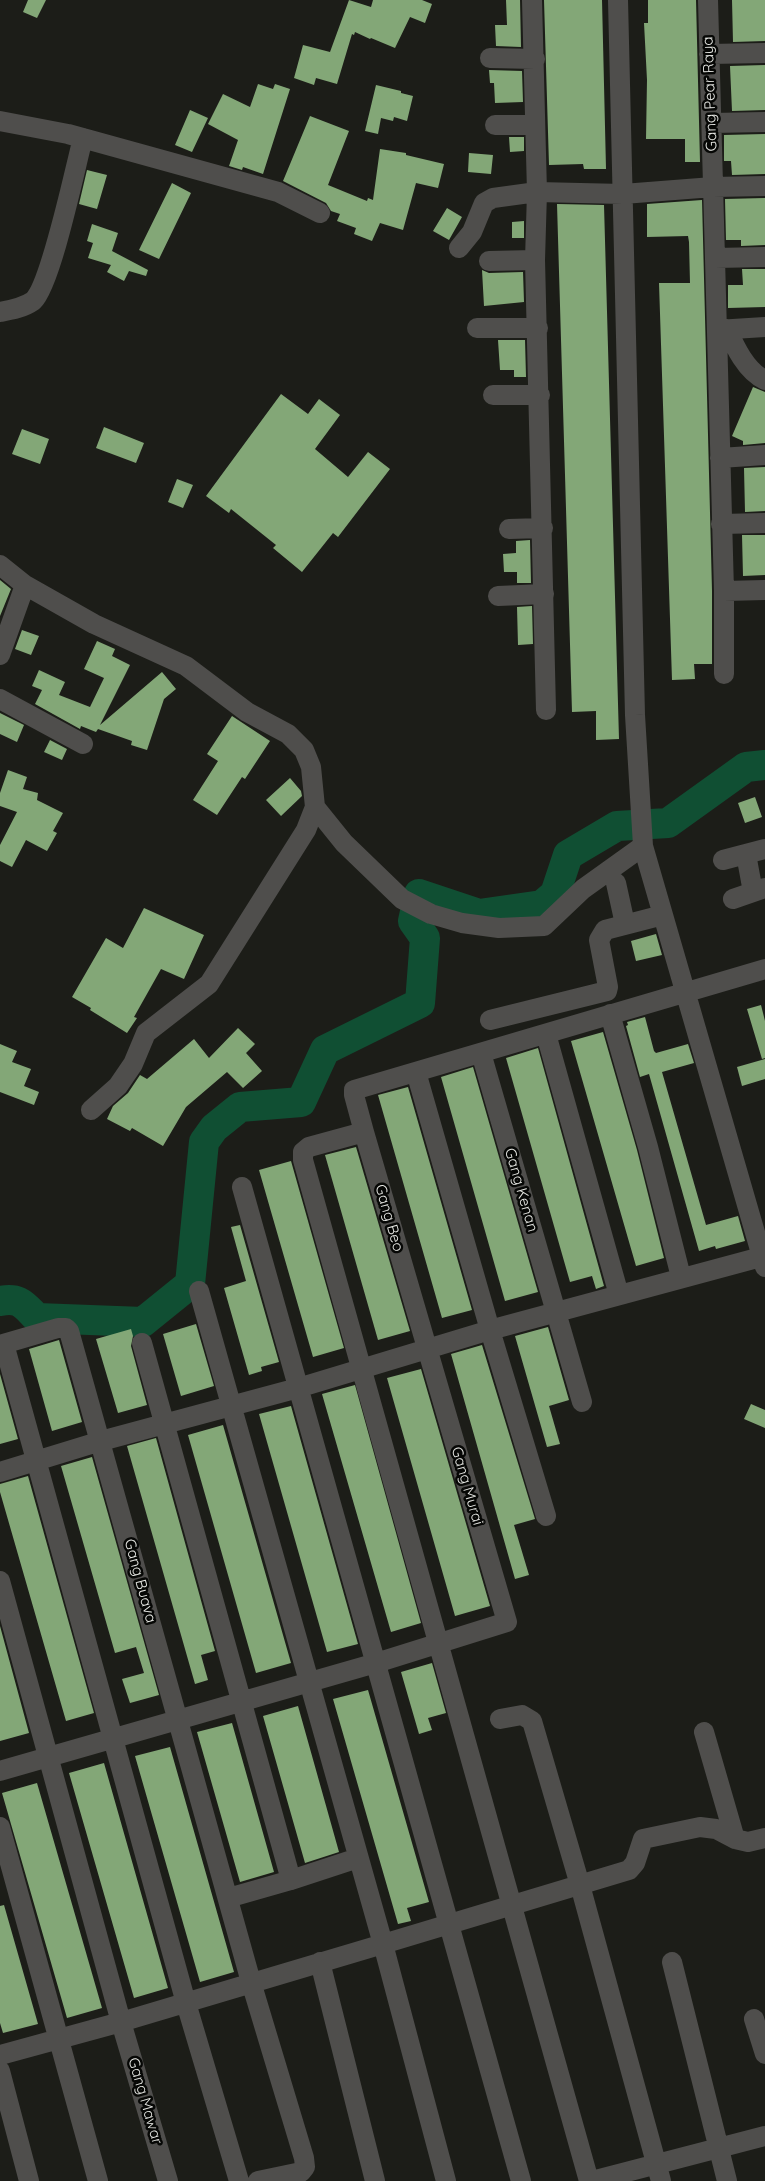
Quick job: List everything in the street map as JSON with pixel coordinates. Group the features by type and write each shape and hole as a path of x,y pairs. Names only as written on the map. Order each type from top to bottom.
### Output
{"street":[{"path":"532,0 535,59 536,260 546,710"},
{"path":"0,1472 101,1441 164,1426 490,1330 681,1277 764,1260 642,842 635,715 618,0"},
{"name":"Gang Pear Raya","path":"708,0 715,258 722,330 720,458 724,591 724,674"},
{"path":"709,54 765,52"},
{"path":"490,58 535,59"},
{"path":"0,121 83,138 278,192 320,213"},
{"path":"712,123 765,122"},
{"path":"495,125 534,125"},
{"path":"0,312 17,309 33,301 41,289 50,268 83,138"},
{"path":"459,248 472,232 481,208 487,200 502,196 536,192 623,194 713,187 765,186"},
{"path":"715,258 765,256"},
{"path":"489,261 536,260"},
{"path":"722,330 765,327"},
{"path":"477,328 538,328"},
{"path":"722,330 752,371 765,380"},
{"path":"493,395 540,395"},
{"path":"720,458 765,455"},
{"path":"722,524 765,523"},
{"path":"509,529 543,528"},
{"path":"0,565 25,585 94,624 186,666 247,712 288,734 304,750 312,767 315,808 306,830 209,984 146,1032 139,1045 133,1064 118,1086 91,1110"},
{"path":"0,655 25,585"},
{"path":"724,591 765,590"},
{"path":"498,596 544,594"},
{"path":"0,699 83,744"},
{"path":"315,808 350,849 402,899 431,914 462,923 499,928 544,926 583,889 642,842"},
{"path":"723,860 765,849"},
{"path":"734,899 761,887 746,854"},
{"path":"616,884 625,924"},
{"path":"490,1020 607,992 608,987 600,940 605,930 663,916"},
{"path":"546,1516 416,1072 483,1060 546,1034 765,969"},
{"path":"610,1014 648,1147 681,1277"},
{"path":"546,1034 619,1295"},
{"name":"Gang Kenan","path":"483,1060 582,1402"},
{"name":"Gang Beo","path":"416,1072 358,1088 354,1090 354,1095 426,1349"},
{"path":"364,1132 309,1147 303,1152 303,1160 363,1368 450,1686 468,1741 511,1905 591,2181 659,2173 719,2148 765,2136"},
{"path":"242,1187 521,2181"},
{"path":"199,1291 233,1406 446,2181"},
{"name":"Gang Buava","path":"2,1345 58,1328 66,1328 69,1331 251,1982 304,2158 304,2177"},
{"path":"142,1343 292,1880"},
{"path":"2,1345 114,1738 186,2003 239,2181"},
{"name":"Gang Murai","path":"426,1349 507,1622 439,1644"},
{"name":"Gang Mawar","path":"0,1581 121,2022 168,2181"},
{"path":"0,1772 439,1644"},
{"path":"500,1719 522,1715 532,1721 580,1885 659,2173"},
{"path":"704,1732 735,1839"},
{"path":"0,1827 98,2181"},
{"path":"0,2055 60,2040 186,2003 629,1870 635,1863 643,1839 700,1827 716,1829 735,1839 748,1842 765,1838"},
{"path":"228,1898 292,1880 358,1858"},
{"path":"320,1962 375,2181"},
{"path":"672,1962 727,2181"},
{"path":"754,2019 765,2054"},
{"path":"0,2071 29,2181"},
{"path":"258,2181 304,2177"}],"building":[{"path":"28,0 46,0 37,18 23,12"},
{"path":"349,0 371,7 373,0 422,0 432,4 425,23 410,17 395,48 355,32 354,35 352,34 337,84 316,78 314,85 294,78 303,45 330,52"},
{"path":"506,0 520,0 521,47 496,46 495,25 507,25"},
{"path":"544,0 602,0 606,169 584,169 583,164 549,165"},
{"path":"648,0 696,0 700,162 685,162 685,139 646,139 647,80 644,23 648,23"},
{"path":"732,0 765,0 765,41 733,42"},
{"path":"765,65 765,110 732,111 730,66"},
{"path":"489,70 522,71 523,102 495,103 494,83 490,83"},
{"path":"258,84 273,89 275,84 290,89 263,174 243,167 242,170 229,166 238,140 208,124 223,94 250,107"},
{"path":"376,85 413,96 407,121 394,117 393,121 381,118 378,134 365,131"},
{"path":"190,110 208,118 192,152 175,145"},
{"path":"310,116 349,131 328,185 367,201 368,198 373,200 380,149 406,153 406,155 444,164 438,188 416,183 403,230 380,223 372,241 354,234 356,228 337,221 340,214 331,211 326,203 283,181"},
{"path":"765,134 765,174 732,175 731,161 724,161 724,135"},
{"path":"509,137 524,137 524,151 510,152"},
{"path":"469,153 493,155 491,174 468,172"},
{"path":"87,170 107,175 97,209 79,204"},
{"path":"172,183 191,193 159,259 139,250"},
{"path":"765,198 765,245 741,246 741,240 726,240 725,199"},
{"path":"702,200 712,591 712,664 694,664 695,679 672,680 659,283 690,283 689,242 688,236 647,237 647,204"},
{"path":"557,204 604,205 619,739 596,740 596,711 572,712"},
{"path":"447,208 462,217 449,240 433,231"},
{"path":"524,221 524,238 512,238 512,222"},
{"path":"92,224 118,233 112,251 148,270 146,276 129,271 124,281 107,272 111,265 88,258 93,243 87,241"},
{"path":"742,269 765,269 765,307 728,308 728,285 743,285"},
{"path":"482,270 489,273 523,272 524,302 484,306"},
{"path":"498,340 525,340 526,377 514,377 514,370 500,370"},
{"path":"753,387 765,392 765,443 743,445 743,441 732,436"},
{"path":"281,394 308,414 319,399 340,415 315,449 348,477 368,452 390,469 338,537 333,533 302,572 273,548 276,545 231,509 229,513 206,496"},
{"path":"104,427 144,443 136,463 96,448"},
{"path":"22,429 49,439 40,464 12,454"},
{"path":"765,467 765,511 745,512 744,468"},
{"path":"177,479 193,485 183,508 168,502"},
{"path":"742,535 765,535 765,575 743,576"},
{"path":"530,540 531,583 517,583 517,572 504,572 503,554 516,553 516,541"},
{"path":"0,580 11,589 0,616"},
{"path":"532,606 533,644 518,645 517,607"},
{"path":"22,630 39,636 31,655 15,649"},
{"path":"97,641 115,649 112,656 130,665 100,725 162,672 176,689 164,699 147,750 131,745 132,741 98,729 96,732 81,726 80,729 35,704 42,690 32,686 39,670 65,682 59,695 90,707 104,678 84,669"},
{"path":"0,713 24,725 17,742 0,734"},
{"path":"232,716 270,741 245,779 242,777 217,815 193,800 218,761 207,754"},
{"path":"50,740 67,749 62,760 44,752"},
{"path":"8,770 27,777 23,789 38,793 37,800 63,813 53,831 57,833 47,851 26,840 12,867 0,861 0,845 17,812 0,806 0,793"},
{"path":"290,778 301,791 302,796 281,816 266,800"},
{"path":"755,797 762,817 745,823 738,803"},
{"path":"144,908 204,935 184,979 161,969 134,1017 137,1018 127,1033 72,997 106,938 123,948"},
{"path":"656,934 662,955 636,961 631,941"},
{"path":"761,1005 765,1021 765,1058 762,1059 747,1009"},
{"path":"645,1017 656,1053 688,1044 694,1063 662,1072 706,1225 738,1216 745,1241 716,1249 715,1246 699,1251 649,1074 640,1077 626,1026 628,1025 627,1022"},
{"path":"238,1028 255,1044 246,1053 262,1071 243,1088 227,1072 186,1107 163,1146 132,1128 130,1131 107,1119 113,1106 128,1093 140,1075 147,1079 194,1039 209,1058"},
{"path":"603,1032 637,1150 664,1258 636,1266 571,1041"},
{"path":"0,1044 17,1051 12,1062 31,1069 24,1086 39,1092 34,1105 0,1092"},
{"path":"538,1048 604,1286 596,1289 592,1276 570,1282 506,1058"},
{"path":"765,1059 765,1079 742,1086 737,1067"},
{"path":"473,1067 538,1292 505,1301 441,1077"},
{"path":"408,1087 472,1310 442,1318 378,1095"},
{"path":"356,1147 410,1331 378,1340 325,1155"},
{"path":"291,1161 344,1348 313,1357 259,1170"},
{"path":"240,1225 279,1362 261,1367 262,1371 249,1375 224,1288 246,1281 231,1227"},
{"path":"196,1324 214,1386 181,1396 163,1334"},
{"path":"548,1327 569,1400 549,1406 560,1444 547,1447 515,1336"},
{"path":"131,1329 133,1336 131,1346 147,1405 118,1413 96,1339"},
{"path":"59,1340 82,1422 52,1431 29,1349"},
{"path":"482,1345 535,1519 514,1525 529,1575 515,1579 451,1354"},
{"path":"421,1369 490,1606 455,1616 387,1378"},
{"path":"0,1374 18,1439 0,1444"},
{"path":"355,1385 421,1623 391,1632 322,1394"},
{"path":"751,1404 765,1410 765,1428 744,1419"},
{"path":"291,1406 358,1644 327,1652 259,1414"},
{"path":"223,1425 291,1663 256,1673 188,1435"},
{"path":"156,1438 215,1651 201,1655 208,1680 195,1684 127,1446"},
{"path":"92,1457 159,1695 130,1703 122,1679 144,1673 136,1647 115,1653 61,1466"},
{"path":"28,1476 94,1713 66,1721 0,1492 0,1484"},
{"path":"0,1626 29,1733 0,1741"},
{"path":"432,1663 446,1713 428,1718 432,1730 419,1734 401,1672"},
{"path":"368,1690 429,1902 407,1908 411,1921 398,1924 333,1699"},
{"path":"298,1706 339,1852 305,1863 263,1716"},
{"path":"232,1723 274,1872 240,1882 197,1732"},
{"path":"170,1747 234,1972 200,1982 135,1756"},
{"path":"104,1763 168,1988 134,1998 69,1773"},
{"path":"37,1783 102,2008 67,2018 2,1793"},
{"path":"4,1905 38,2024 3,2033 0,2023 0,1906"}],"waterway":[{"path":"0,1301 17,1301 37,1318 143,1322 190,1284 204,1142 214,1128 240,1107 301,1102 325,1050 420,1003 425,938 413,921 419,894 479,914 542,905 555,894 568,855 617,826 668,823 746,767 765,765"}]}
